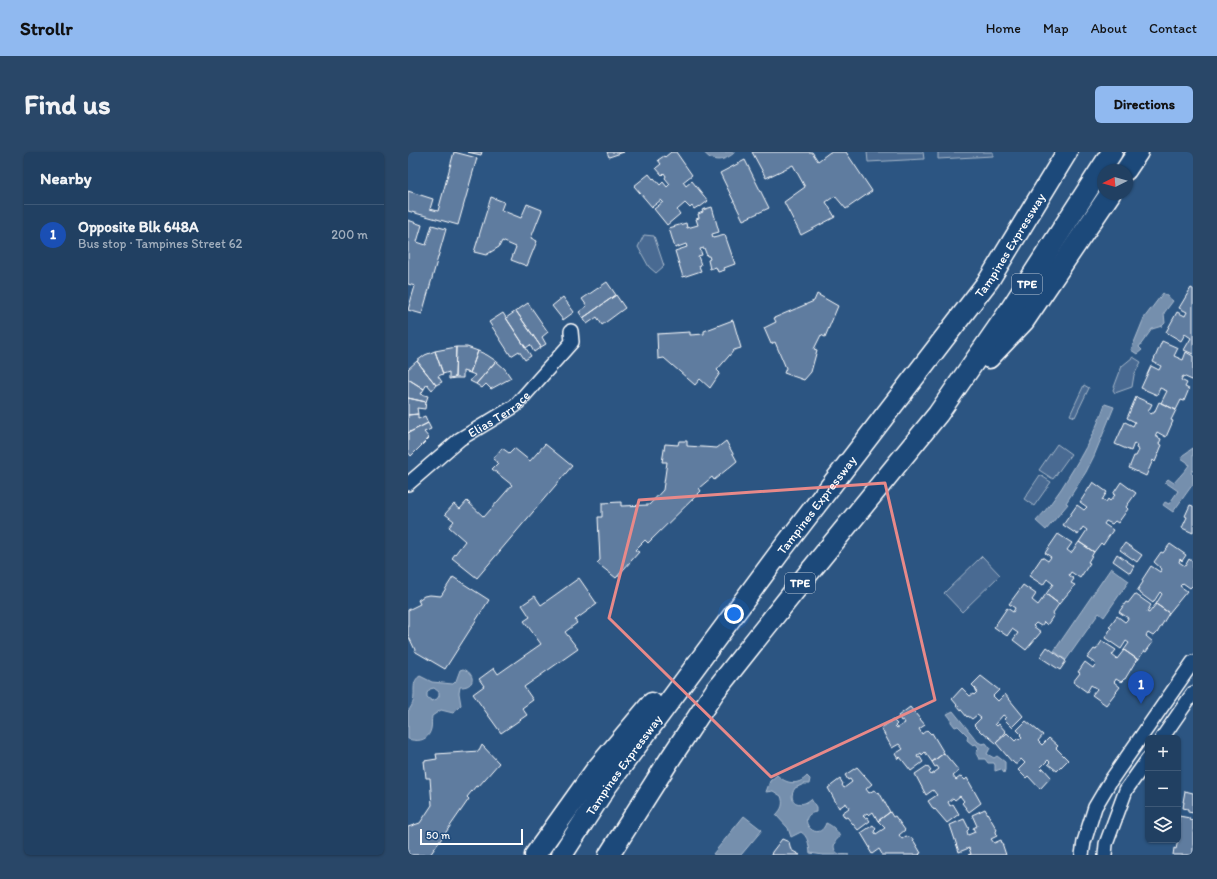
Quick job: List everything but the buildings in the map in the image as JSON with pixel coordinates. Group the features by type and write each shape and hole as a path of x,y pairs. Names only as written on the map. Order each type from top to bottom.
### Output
{"highway":[{"path":"1051,180 1051,164 1057,152"},
{"name":"Tampines Expressway","path":"562,855 606,786 780,552 989,280 1067,152"},
{"name":"TPE","path":"609,855 715,691 807,574 938,414 1010,310 1112,152"},
{"path":"1130,164 1138,152"},
{"path":"938,414 1024,321 1106,200"},
{"path":"535,855 595,771 780,552"}],"street":[{"name":"Elias Terrace","path":"408,484 460,439 515,406 572,342 571,331"},
{"path":"1082,855 1084,842 1095,807 1111,780 1193,662"},
{"path":"1164,735 1193,693"},
{"path":"1105,855 1106,844 1126,790 1145,763"}],"highlighted area":[{"path":"885,483 935,700 771,777 609,618 639,500"}],"shaded area":[{"path":"704,152 735,152 723,159 715,160 707,156"},
{"path":"867,152 923,152 924,159 868,162"},
{"path":"938,152 993,152 993,156 938,159"},
{"path":"644,235 654,236 664,266 656,273 649,267 638,247"},
{"path":"1163,293 1173,301 1164,313 1165,323 1162,326 1152,329 1139,347 1142,350 1137,354 1131,350 1144,318"},
{"path":"1133,357 1141,362 1134,375 1132,387 1115,393 1113,390 1122,366"},
{"path":"1084,385 1089,388 1075,417 1070,415"},
{"path":"1105,404 1114,407 1094,456 1086,472 1066,503 1068,504 1046,530 1036,521 1061,489 1074,469 1086,448"},
{"path":"1057,444 1071,454 1053,479 1039,470"},
{"path":"1193,448 1193,470 1191,473 1193,475 1193,484 1173,512 1163,505 1165,502 1169,504 1178,491 1165,482 1168,479 1174,483 1186,469 1189,465 1181,458"},
{"path":"1040,475 1051,482 1034,506 1024,499"},
{"path":"982,556 1000,575 962,612 944,593"},
{"path":"1111,568 1129,581 1104,617 1099,613 1066,660 1054,651"},
{"path":"460,670 466,670 472,677 472,682 470,684 460,687 459,693 461,705 453,713 441,710 432,716 430,733 422,740 408,739 408,711 413,701 414,687 417,679 420,676 432,682 453,684 456,681","holes":["434,688 439,692 437,699 432,701 427,697 427,693 430,689"]},
{"path":"953,711 978,742 982,744 986,743 990,748 987,754 994,758 997,756 1005,762 1004,773 1001,769 995,771 994,763 988,763 985,759 979,759 976,753 979,748 976,744 973,745 967,740 968,736 958,726 955,727 951,722 951,719 947,714"},
{"path":"777,775 792,783 800,781 807,776 810,779 809,784 804,784 795,788 792,797 793,800 799,804 807,802 811,799 816,807 816,812 809,815 807,819 809,828 818,832 826,823 831,825 840,837 834,845 836,852 839,854 849,855 823,855 810,853 808,841 801,832 791,837 788,828 776,815 782,806 781,796 773,791 766,792 770,781"},
{"path":"744,816 762,830 741,855 713,854"}],"place":[{"name":"Opposite Blk 648A","path":"1141,704"}]}
